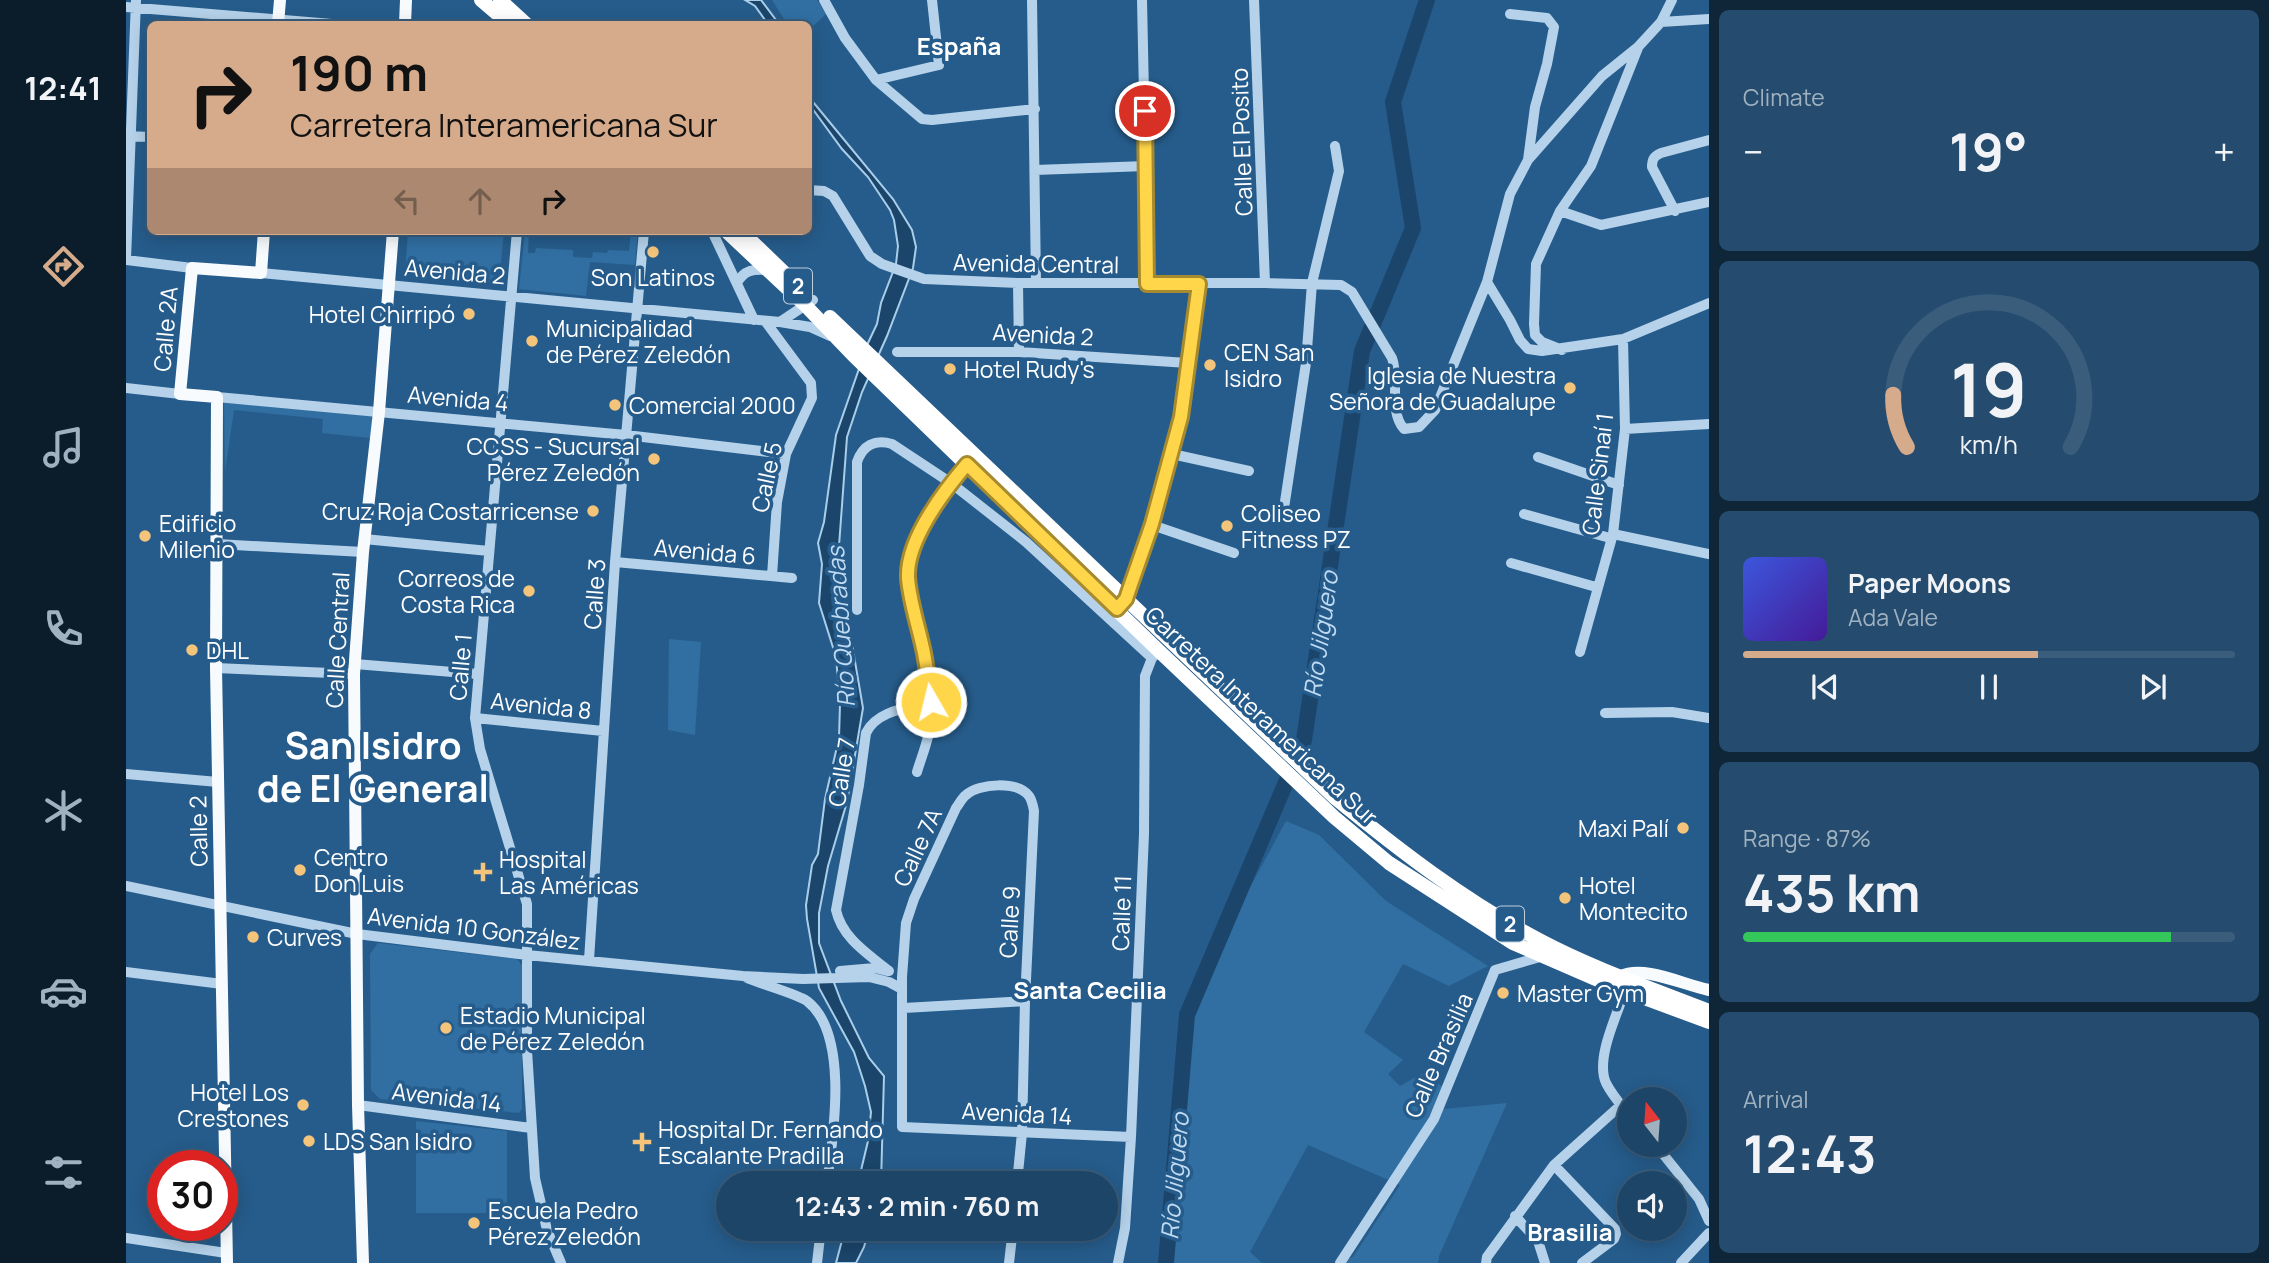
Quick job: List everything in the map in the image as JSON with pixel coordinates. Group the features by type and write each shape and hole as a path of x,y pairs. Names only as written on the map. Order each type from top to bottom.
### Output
{"highway":[{"path":"481,0 506,21"},
{"path":"500,0 523,21"},
{"name":"Carretera Interamericana Sur","path":"730,235 767,270 809,302"},
{"name":"Carretera Interamericana Sur","path":"745,235 850,346 972,459 1121,604 1160,650 1334,817 1389,863 1513,943 1540,957 1709,1022"},
{"name":"Carretera Interamericana Sur","path":"1160,650 1279,745 1334,797 1422,867 1472,900 1541,941 1709,1011"},
{"path":"1513,943 1590,968 1611,971 1625,991 1670,996"}],"main road":[{"path":"278,21 280,0"},
{"path":"405,21 406,0"},
{"path":"261,273 264,235"},
{"name":"Calle Central","path":"363,1263 358,1105 354,669 393,235"},
{"name":"Avenida 2","path":"192,268 261,273"},
{"name":"Calle 2A","path":"180,394 192,268"},
{"name":"Avenida 4","path":"180,394 217,397"},
{"name":"Calle 2","path":"217,397 216,668 227,1258"},
{"path":"1611,971 1645,972 1709,990"}],"street":[{"path":"824,0 845,38 876,80 922,119 1035,109"},
{"path":"876,80 939,65 932,0"},
{"path":"1032,0 1036,283"},
{"path":"1142,0 1147,284"},
{"name":"Calle El Posito","path":"1254,0 1265,283"},
{"path":"1672,0 1661,22 1638,47 1602,76 1528,160 1510,194 1487,282 1520,340 1528,349 1542,351 1623,339 1709,303"},
{"path":"126,260 133,5 262,21"},
{"path":"1510,14 1547,18 1554,27 1535,107 1528,160"},
{"path":"1661,22 1709,19"},
{"path":"1562,350 1542,342 1535,335 1536,264 1560,211 1591,166 1638,47"},
{"path":"129,136 147,137"},
{"path":"1675,211 1652,167 1652,161 1661,153 1709,140"},
{"path":"1284,508 1306,363 1312,283 1339,171 1335,146"},
{"path":"1035,170 1146,166"},
{"name":"Avenida Central","path":"812,190 824,191 833,196 866,251 881,264 924,279 1018,283 1341,285 1352,292 1385,344 1396,369 1397,417 1404,429 1419,427 1435,410 1487,282"},
{"path":"1560,211 1601,225 1709,202"},
{"name":"Calle 1","path":"517,235 475,718 480,749 527,904 527,1050 531,1128 537,1189 547,1230 561,1263"},
{"name":"Calle 3","path":"589,960 615,562 644,235"},
{"name":"Calle 5","path":"714,235 737,283 760,321 808,378 813,388 812,398 786,454 777,502 772,576"},
{"name":"Avenida 2","path":"126,260 192,268"},
{"path":"737,283 747,271 767,270"},
{"name":"Avenida 2","path":"261,273 780,322 810,327 850,346"},
{"path":"1018,283 1019,352"},
{"path":"1121,604 1152,524 1172,454 1181,417 1199,284"},
{"path":"780,322 809,302"},
{"name":"Calle Sinaí 1","path":"1580,652 1611,536 1619,485 1625,429 1623,339"},
{"name":"Avenida 2","path":"897,352 1019,352 1188,363"},
{"name":"Avenida 4","path":"126,388 180,394"},
{"name":"Avenida 4","path":"217,397 626,435 786,454"},
{"path":"1625,429 1709,424"},
{"path":"857,610 857,461 860,452 873,443 882,441 892,444 951,483 1160,650"},
{"path":"1172,454 1249,471"},
{"path":"1538,457 1619,485"},
{"path":"918,772 931,722 931,702 925,655 908,578 909,563 940,497 972,459"},
{"path":"1524,513 1611,536 1709,554"},
{"path":"1152,524 1234,553"},
{"path":"217,544 489,551"},
{"name":"Avenida 6","path":"615,562 792,578"},
{"path":"1511,562 1596,587"},
{"name":"Calle 11","path":"1118,1263 1125,1228 1131,1137 1144,834 1145,676 1160,650"},
{"name":"Avenida 8","path":"216,668 354,669 477,674"},
{"name":"Calle 7","path":"888,971 855,944 841,926 836,910 869,726 885,715 931,702"},
{"path":"1605,713 1672,712 1709,718"},
{"name":"Avenida 8","path":"475,718 603,731"},
{"path":"126,774 218,782"},
{"name":"Calle 7A","path":"902,977 906,923 914,899 956,808 965,795 975,789 1003,786 1024,791"},
{"name":"Calle 9","path":"1018,1171 1022,1133 1034,811 1031,797 1024,791"},
{"name":"Avenida 10 González","path":"126,886 357,933 527,955 743,976 803,976 875,968 902,977"},
{"path":"847,973 857,966 859,958 855,944"},
{"name":"Calle Brasilia","path":"1340,1263 1434,1119 1495,970 1540,957"},
{"path":"126,972 222,984"},
{"name":"Avenida 10 González","path":"847,973 889,982 902,989"},
{"path":"743,976 807,1001 816,1011 826,1033 832,1051 836,1086 836,1120 829,1171"},
{"path":"902,977 904,1009 1025,1001"},
{"path":"1617,1100 1606,1083 1602,1068 1625,991"},
{"name":"Avenida 14","path":"904,1009 902,1127 1131,1137"},
{"name":"Avenida 14","path":"358,1105 531,1128"},
{"path":"1486,1263 1487,1257 1515,1216 1554,1165 1617,1108"},
{"path":"1665,1157 1699,1199 1709,1223 1708,1235 1681,1263"},
{"path":"1554,1165 1615,1229 1614,1239 1582,1263"},
{"path":"1515,1216 1538,1241 1545,1263"},
{"path":"126,1238 227,1258"},
{"path":"817,1263 820,1241"},
{"path":"1009,1263 1012,1241"}],"shaded area":[{"path":"772,0 817,0 826,14 812,27 812,21 785,21"},
{"path":"408,235 504,235 499,283 405,274"},
{"path":"525,235 529,235 528,253 535,253 536,248 573,250 573,257 592,258 593,252 629,251 631,235 638,235 635,265 590,262 586,296 519,289"},
{"path":"600,276 622,277 621,286 599,284"},
{"path":"224,401 373,416 370,438 322,433 323,419 234,410 225,471"},
{"path":"669,639 701,642 695,735 668,730"},
{"path":"1286,821 1319,835 1386,901 1488,966 1449,986 1403,964 1364,1032 1403,1060 1388,1074 1400,1086 1423,1073 1443,1087 1433,1110 1507,1103 1438,1263 1336,1263 1353,1257 1400,1185 1308,1145 1250,1252 1262,1263 1166,1263 1187,1015 1209,963"},
{"name":"Estadio Municipal de Pérez Zeledón","path":"378,943 517,959 522,965 522,1109 519,1113 380,1099 371,1090 370,954"},
{"path":"416,1121 507,1131 507,1213 416,1213"}],"water":[{"path":"745,0 761,0 777,21 766,21 755,6"},
{"name":"Río Quebradas","path":"812,98 893,199 912,230 916,247 913,268 862,392 847,437 839,546 841,580 863,708 847,802 828,866 819,913 819,943 841,1001 869,1058 884,1076 881,1171 861,1171 871,1112 854,1052 819,988 806,905 839,738 840,704 836,657 819,603 822,564 818,543 824,522 836,435 877,324 881,303 896,264 898,246 890,210 868,177 842,149 812,108"},
{"path":"842,1241 866,1241 856,1263 836,1263"}],"waterway":[{"name":"Río Jilguero","path":"1166,1263 1187,1015 1304,740 1362,351 1413,228 1393,102 1427,0"}],"place":[{"name":"Son Latinos","path":"653,252"},
{"name":"Hotel Chirripó","path":"469,314"},
{"name":"Municipalidad de Pérez Zeledón","path":"532,341"},
{"name":"CEN San Isidro","path":"1210,365"},
{"name":"Hotel Rudy's","path":"950,369"},
{"name":"Iglesia de Nuestra Señora de Guadalupe","path":"1570,388"},
{"name":"Comercial 2000","path":"615,405"},
{"name":"CCSS - Sucursal Pérez Zeledón","path":"654,459"},
{"name":"Cruz Roja Costarricense","path":"593,511"},
{"name":"Coliseo Fitness PZ","path":"1227,526"},
{"name":"Edificio Milenio","path":"145,536"},
{"name":"Correos de Costa Rica","path":"529,591"},
{"name":"DHL","path":"192,650"},
{"name":"Maxi Palí","path":"1683,828"},
{"name":"Centro Don Luis","path":"300,870"},
{"name":"Hospital Las Américas","path":"483,872"},
{"name":"Hotel Montecito","path":"1565,898"},
{"name":"Curves","path":"253,937"},
{"name":"Master Gym","path":"1503,993"},
{"name":"Estadio Municipal de Pérez Zeledón","path":"446,1028"},
{"name":"Hotel Los Crestones","path":"303,1105"},
{"name":"LDS San Isidro","path":"309,1141"},
{"name":"Hospital Dr. Fernando Escalante Pradilla","path":"642,1142"},
{"name":"Escuela Pedro Pérez Zeledón","path":"474,1223"}],"district":[{"name":"España","path":"959,45"},
{"name":"San Isidro de El General","path":"373,766"},
{"name":"Santa Cecilia","path":"1090,989"},
{"name":"Brasilia","path":"1570,1231"}],"route":[{"path":"931,702 925,655 908,578 909,563 940,497 967,464 1117,609 1126,599 1152,524 1181,417 1199,284 1147,284 1145,111"}]}
